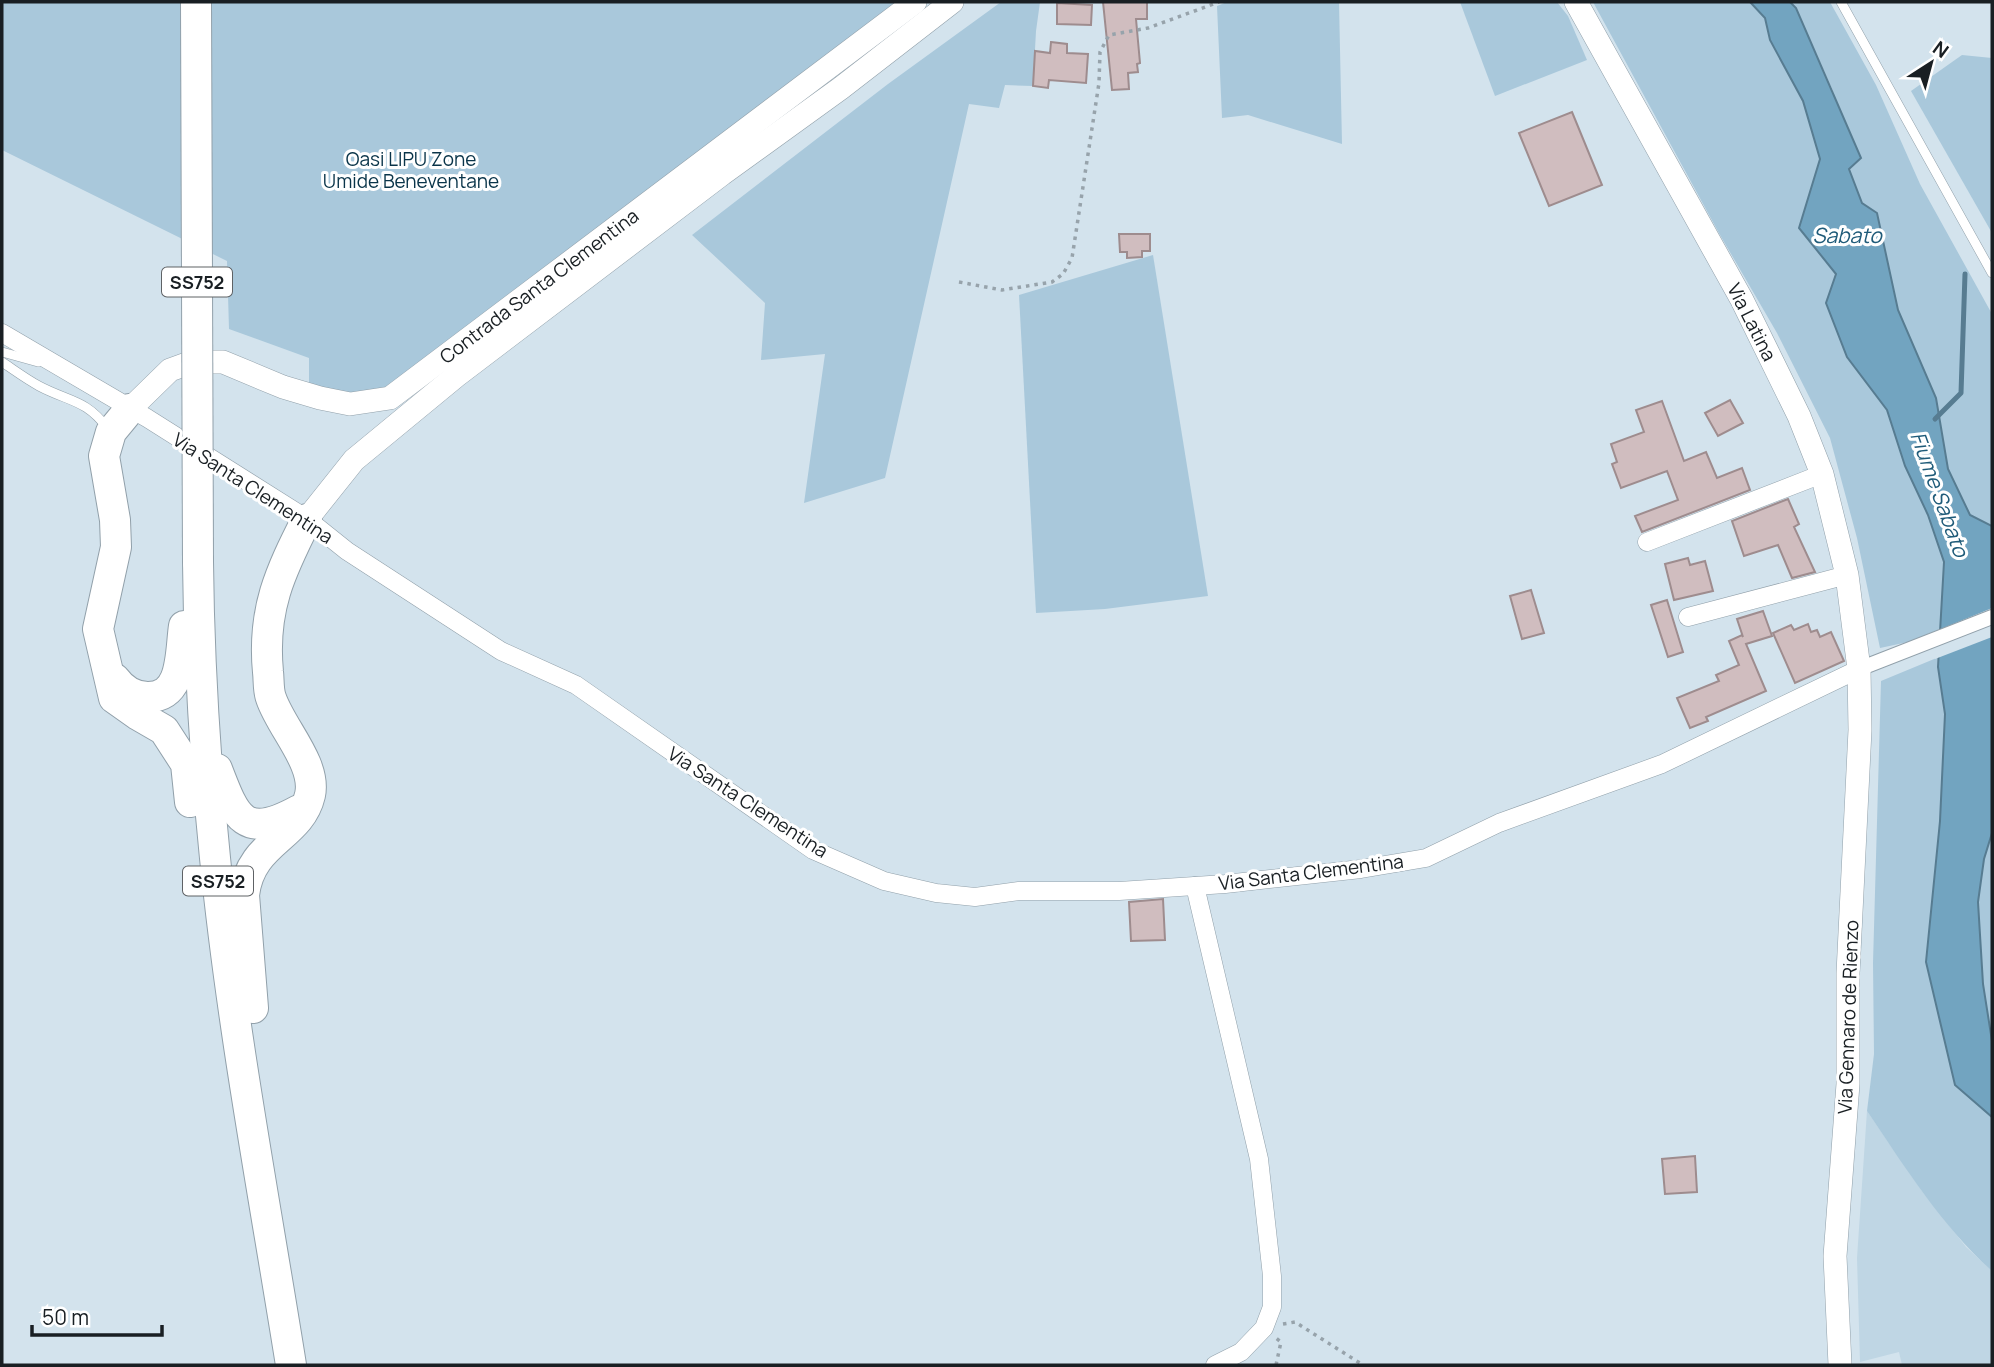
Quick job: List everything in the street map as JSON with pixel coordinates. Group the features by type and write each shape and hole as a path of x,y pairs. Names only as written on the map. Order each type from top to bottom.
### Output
{"highway":[{"name":"SS752","path":"196,2 198,562 203,716 215,860 239,1045 291,1365"},
{"path":"130,409 111,432 104,456 115,520 116,547 98,629 114,698 164,730 186,764 194,846 212,964 239,1045"},
{"path":"277,1284 282,1226 281,1195 255,1026 244,895 246,878 253,865 261,853 301,816 312,783 308,769 288,735 271,697 266,647 270,612 281,570 307,519"},
{"path":"104,657 114,677 128,692 151,697 162,695 170,688 177,676 198,562"},
{"path":"203,716 213,759 231,806 238,815 254,823 264,824 276,822 306,806"}],"street":[{"name":"Contrada Santa Clementina","path":"130,409 170,370 191,362 223,362 283,387 350,404 390,398 915,2"},
{"name":"Contrada Santa Clementina","path":"307,519 354,460 456,376 952,2"},
{"name":"Via Latina","path":"1576,2 1742,300 1799,416 1822,474 1847,575 1859,669"},
{"name":"Via Santa Clementina","path":"2,332 307,519 347,551 501,651 576,685 813,850 884,881 936,893 975,897 1019,891 1119,891 1195,886 1361,869 1426,858 1499,823 1662,764 1859,669"},
{"path":"1647,542 1822,474"},
{"path":"1688,617 1847,575"},
{"path":"1859,669 1992,617"},
{"name":"Via Gennaro de Rienzo","path":"1840,1365 1835,1256 1849,1084 1849,973 1860,730 1859,669"},
{"path":"1195,886 1259,1159 1272,1276 1272,1307 1264,1328 1241,1352 1215,1365"}],"lane":[{"path":"1840,2 1992,273"},
{"path":"2,352 60,368"},
{"path":"2,362 41,387 97,413 111,432"}],"path":[{"path":"958,282 1002,290 1052,282 1063,274 1073,258 1099,83 1100,52 1109,34 1147,28 1219,2"},
{"path":"1264,1328 1295,1322 1363,1365"},
{"path":"1264,1328 1281,1342 1276,1365"}],"shaded area":[{"path":"1867,1111 1922,1191 1966,1247 1992,1271 1992,1365 1902,1365 1899,1352 1860,1362 1857,1258"}],"green space":[{"name":"Oasi LIPU Zone Umide Beneventane","path":"2,2 913,2 397,394 359,401 309,387 309,358 229,329 227,261 2,150"},
{"path":"1001,2 1040,2 1033,86 1005,85 999,108 969,104 885,478 804,503 825,354 761,360 765,303 692,235 888,84"},
{"path":"1227,2 1339,2 1342,144 1248,115 1222,118 1217,6"},
{"path":"1460,2 1557,2 1568,16 1587,60 1495,96"},
{"path":"1593,2 1750,2 1765,18 1770,40 1803,101 1820,159 1799,228 1836,274 1847,357 1887,410 1905,466 1928,515 1944,562 1940,629 1908,642 1880,648 1857,538 1830,438 1777,333 1720,235"},
{"path":"1790,2 1830,2 1876,85 1920,184 1992,314 1992,526 1970,515 1948,469 1936,398 1897,310 1877,213 1862,203 1849,169 1833,91 1796,8"},
{"path":"1962,55 1992,58 1992,233 1911,91"},
{"path":"1153,255 1208,596 1105,609 1036,613 1019,295"},
{"path":"1939,657 1945,714 1940,821 1955,1085 1992,1117 1992,1271 1940,1215 1867,1111 1874,1054 1873,963 1881,681"},
{"path":"1992,833 1992,1041 1983,984 1978,902 1984,859"}],"water":[{"name":"Sabato","path":"1750,2 1790,2 1796,8 1861,158 1849,169 1862,203 1877,213 1898,310 1936,398 1948,469 1970,515 1992,526 1992,833 1984,859 1978,902 1983,984 1992,1041 1992,1117 1955,1085 1926,962 1940,821 1945,714 1938,667 1944,562 1928,515 1905,466 1887,410 1847,357 1826,303 1836,274 1799,228 1820,159 1803,101 1770,40 1765,18"}],"pier":[{"path":"1992,608 1992,637 1935,659 1936,631"}],"building":[{"path":"1103,2 1147,2 1147,19 1136,19 1140,63 1137,64 1138,72 1128,73 1129,89 1112,90"},
{"path":"1057,3 1092,5 1091,25 1057,24"},
{"path":"1051,42 1067,44 1067,53 1088,54 1086,83 1049,80 1048,88 1033,86 1035,51 1050,53"},
{"path":"1572,112 1602,185 1549,206 1519,133"},
{"path":"1119,234 1150,234 1150,251 1142,251 1142,257 1127,258 1127,252 1120,252"},
{"path":"1730,400 1743,423 1718,436 1705,413"},
{"path":"1662,401 1684,461 1706,452 1717,478 1742,468 1750,490 1642,532 1635,516 1678,500 1667,471 1621,488 1612,464 1617,462 1611,444 1644,432 1636,410"},
{"path":"1788,499 1799,524 1794,527 1815,572 1792,578 1778,545 1744,556 1732,521"},
{"path":"1688,558 1690,565 1705,561 1713,591 1674,600 1665,564"},
{"path":"1531,590 1544,633 1522,639 1510,596"},
{"path":"1667,600 1683,652 1668,657 1651,605"},
{"path":"1763,611 1772,636 1746,644 1766,691 1706,717 1708,721 1690,728 1677,698 1719,681 1716,675 1739,665 1729,641 1742,635 1743,637 1737,619"},
{"path":"1808,624 1811,632 1817,630 1820,637 1831,632 1844,661 1795,683 1773,633 1791,625 1794,630"},
{"path":"1163,899 1165,940 1131,941 1129,902"},
{"path":"1695,1156 1697,1192 1665,1194 1662,1159"}],"waterway":[{"path":"1935,419 1961,393 1965,274"}],"water label":[{"name":"Fiume Sabato","path":"1940,494"}]}
